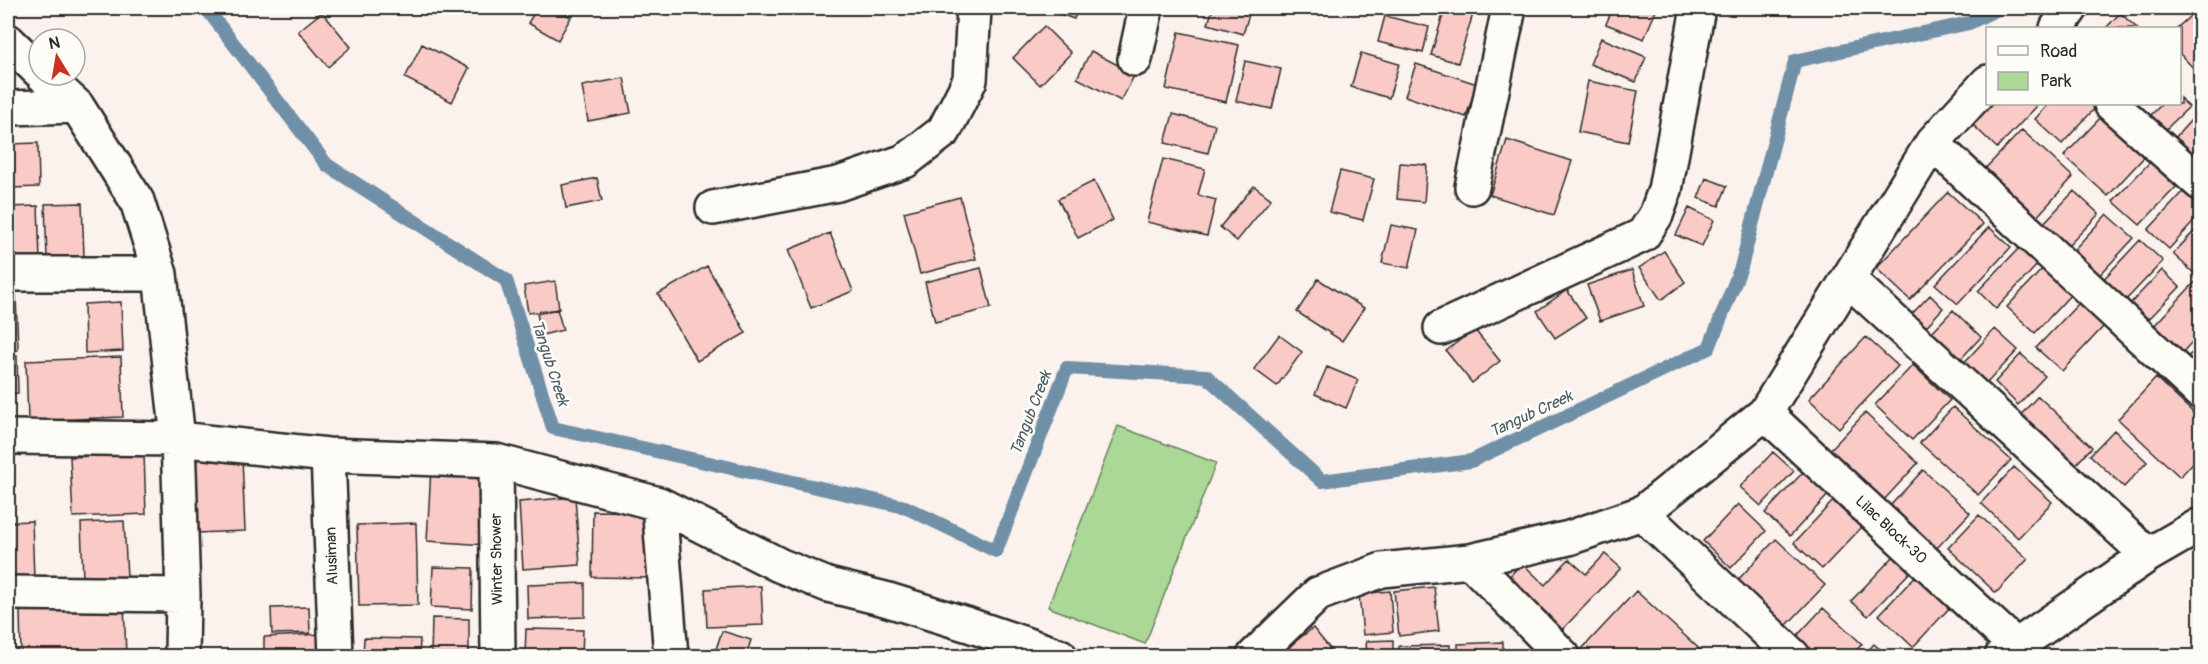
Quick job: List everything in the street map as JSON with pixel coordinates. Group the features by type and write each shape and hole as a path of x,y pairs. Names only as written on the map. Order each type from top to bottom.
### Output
{"street":[{"path":"713,208 838,184 905,161 944,131 970,80 974,8"},
{"path":"1134,58 1146,8"},
{"path":"1472,187 1509,8"},
{"path":"1441,328 1643,235 1656,215 1665,190 1698,8"},
{"path":"2058,27 2071,8"},
{"path":"8,42 27,60"},
{"path":"1254,657 1318,594 1382,570 1470,561 1569,538 1642,513 1765,413 1932,143 1986,84"},
{"path":"56,87 77,106 137,201 160,273 178,439 183,595 182,657"},
{"path":"2112,105 2200,183"},
{"path":"8,108 77,106"},
{"path":"1932,143 2200,392"},
{"path":"8,274 160,273"},
{"path":"1849,280 2148,555"},
{"name":"Lilac Block-30","path":"1765,413 2009,652"},
{"path":"8,437 178,439 328,455 496,461 659,504 779,566 828,585 885,599 969,625 1060,657"},
{"name":"Alusiman","path":"328,455 336,657"},
{"name":"Winter Shower","path":"496,461 498,657"},
{"path":"659,504 671,657"},
{"path":"1642,513 1792,657"},
{"path":"2009,652 2148,555 2200,525"},
{"path":"1470,561 1563,657"},
{"path":"8,593 183,595"}],"green space":[{"path":"1118,426 1216,463 1145,644 1048,607"}],"building":[{"path":"537,8 554,8 571,17 558,40 528,23"},
{"path":"1042,8 1078,8 1074,19"},
{"path":"1213,8 1251,8 1243,34 1208,24"},
{"path":"1283,8 1307,8 1306,13"},
{"path":"1445,8 1473,14 1458,63 1431,55"},
{"path":"1613,8 1657,8 1644,39 1606,24"},
{"path":"2200,8 2200,75 2181,55 2181,27 2178,27"},
{"path":"322,12 351,47 328,67 298,31"},
{"path":"2120,13 2136,27 2107,27"},
{"path":"1385,16 1429,27 1423,53 1378,42"},
{"path":"1044,26 1071,53 1040,85 1013,58"},
{"path":"1179,32 1239,45 1226,102 1166,89"},
{"path":"1601,38 1646,57 1636,82 1590,64"},
{"path":"422,44 469,68 452,102 405,78"},
{"path":"1091,51 1135,74 1121,101 1077,78"},
{"path":"1361,53 1399,64 1389,98 1351,87"},
{"path":"1245,61 1281,69 1272,109 1236,101"},
{"path":"1416,64 1477,84 1466,117 1405,96"},
{"path":"624,78 631,113 588,121 582,86"},
{"path":"1588,81 1638,91 1628,142 1578,132"},
{"path":"2181,99 2189,107 2164,131 2149,117 2161,105 2181,105"},
{"path":"1987,105 2038,105 1997,148 1970,122"},
{"path":"2048,105 2097,106 2062,144 2035,119"},
{"path":"2200,110 2200,163 2174,139"},
{"path":"1173,114 1215,125 1208,153 1165,143"},
{"path":"2102,116 2146,155 2108,196 2064,156"},
{"path":"2022,130 2073,177 2034,220 1982,172"},
{"path":"1507,140 1572,161 1554,215 1490,195"},
{"path":"38,143 39,187 11,188 10,144"},
{"path":"1163,159 1205,169 1198,195 1216,200 1207,236 1147,222"},
{"path":"2150,162 2176,187 2140,225 2113,201"},
{"path":"1400,163 1427,165 1424,202 1397,199"},
{"path":"1340,171 1374,179 1363,220 1329,212"},
{"path":"597,178 602,201 566,208 562,185"},
{"path":"1706,178 1727,186 1719,206 1698,198"},
{"path":"1094,181 1113,220 1078,238 1058,199"},
{"path":"1254,186 1271,199 1237,241 1220,227"},
{"path":"2074,191 2099,214 2067,247 2042,225"},
{"path":"2184,191 2200,206 2200,215 2169,249 2148,230"},
{"path":"1948,192 1983,224 1910,300 1876,268"},
{"path":"960,197 976,259 920,274 904,212"},
{"path":"82,203 84,257 47,258 45,204"},
{"path":"38,206 40,260 8,261 8,207"},
{"path":"1689,208 1714,220 1702,246 1676,235"},
{"path":"2107,214 2134,238 2097,278 2070,254"},
{"path":"1391,225 1418,230 1409,268 1382,263"},
{"path":"2200,225 2200,272 2197,276 2173,254"},
{"path":"1989,227 2011,247 1958,304 1935,284"},
{"path":"830,233 853,291 811,308 788,250"},
{"path":"2140,240 2163,261 2122,304 2100,283"},
{"path":"2021,246 2039,263 1996,309 1978,291"},
{"path":"1664,251 1685,282 1661,300 1639,268"},
{"path":"707,266 746,333 697,361 658,294"},
{"path":"2045,266 2073,292 2035,333 2007,307"},
{"path":"981,268 991,308 935,322 925,282"},
{"path":"1632,270 1644,306 1600,321 1587,285"},
{"path":"2162,270 2180,287 2146,322 2128,306"},
{"path":"1318,279 1364,308 1342,341 1297,312"},
{"path":"555,281 559,309 528,313 524,286"},
{"path":"2195,282 2200,287 2200,333 2181,354 2152,328"},
{"path":"1567,290 1586,318 1555,338 1537,311"},
{"path":"8,295 16,295 18,350 8,350"},
{"path":"1930,295 1943,308 1923,330 1909,317"},
{"path":"121,302 123,351 85,353 84,304"},
{"path":"2079,303 2104,326 2062,371 2036,348"},
{"path":"557,309 563,330 542,335 537,314"},
{"path":"1953,310 1981,337 1958,362 1929,335"},
{"path":"1474,329 1500,361 1472,383 1446,351"},
{"path":"1995,329 2018,350 1984,386 1961,366"},
{"path":"1279,335 1302,352 1277,386 1254,369"},
{"path":"1866,337 1898,366 1839,428 1809,399"},
{"path":"2200,344 2200,372 2186,359"},
{"path":"2021,354 2045,376 2018,405 1995,382"},
{"path":"8,356 17,356 18,393 8,394"},
{"path":"121,357 123,417 28,421 26,361"},
{"path":"1913,365 1950,400 1912,440 1875,405"},
{"path":"1327,367 1358,380 1346,408 1315,394"},
{"path":"2156,378 2200,419 2200,455 2180,477 2118,419"},
{"path":"2038,396 2092,447 2070,471 2016,420"},
{"path":"1953,407 2011,460 1978,495 1920,443"},
{"path":"1865,413 1918,463 1883,501 1829,451"},
{"path":"2114,430 2147,462 2124,487 2090,455"},
{"path":"8,451 9,511 8,511"},
{"path":"1773,452 1794,471 1761,506 1740,487"},
{"path":"144,454 146,514 73,517 70,457"},
{"path":"242,457 245,531 196,533 193,458"},
{"path":"2014,467 2052,502 2018,538 1981,503"},
{"path":"431,468 490,471 486,545 427,541"},
{"path":"1805,470 1830,493 1790,536 1765,513"},
{"path":"1923,470 1970,513 1936,549 1890,506"},
{"path":"575,497 580,565 523,569 519,502"},
{"path":"1833,501 1861,528 1822,569 1794,543"},
{"path":"1738,504 1766,531 1731,568 1703,541"},
{"path":"593,511 654,512 652,578 592,577"},
{"path":"1979,515 2028,559 1996,593 1948,548"},
{"path":"32,521 34,578 8,579 8,522"},
{"path":"124,521 127,577 83,579 81,523"},
{"path":"416,523 418,605 359,606 357,525"},
{"path":"1776,539 1825,585 1785,627 1736,582"},
{"path":"1605,554 1621,568 1559,633 1504,582 1522,563 1545,585 1569,559 1586,574"},
{"path":"1895,555 1912,570 1868,616 1851,601"},
{"path":"433,567 473,568 472,609 431,607"},
{"path":"1920,571 1954,603 1913,647 1879,615"},
{"path":"585,583 585,617 528,619 527,585"},
{"path":"761,586 763,625 707,627 705,589"},
{"path":"1434,587 1439,631 1399,636 1394,591"},
{"path":"1390,591 1393,632 1363,635 1359,594"},
{"path":"1636,591 1707,656 1589,656 1581,650"},
{"path":"124,603 126,656 21,656 20,608"},
{"path":"309,607 310,633 272,634 271,608"},
{"path":"1823,608 1862,644 1851,656 1817,656 1796,637"},
{"path":"432,618 469,619 469,656 431,656"},
{"path":"1313,628 1336,656 1287,656 1283,651"},
{"path":"526,629 583,630 582,656 525,656"},
{"path":"722,631 751,640 746,656 714,655"},
{"path":"323,634 324,656 264,656 264,637"},
{"path":"364,638 420,639 419,656 363,656"},
{"path":"1393,640 1393,656 1367,656 1366,641"},
{"path":"1503,642 1503,656 1458,656 1458,644"},
{"path":"1874,644 1888,656 1863,656"},
{"path":"1450,645 1450,656 1399,656 1399,646"},
{"path":"988,647 1008,656 989,656"}],"waterway":[{"name":"Tangub Creek","path":"206,8 327,165 506,280 553,428 905,507 996,551 1067,368 1206,376 1322,481 1471,461 1709,348 1741,267 1795,61 1969,23 1999,8"}]}
